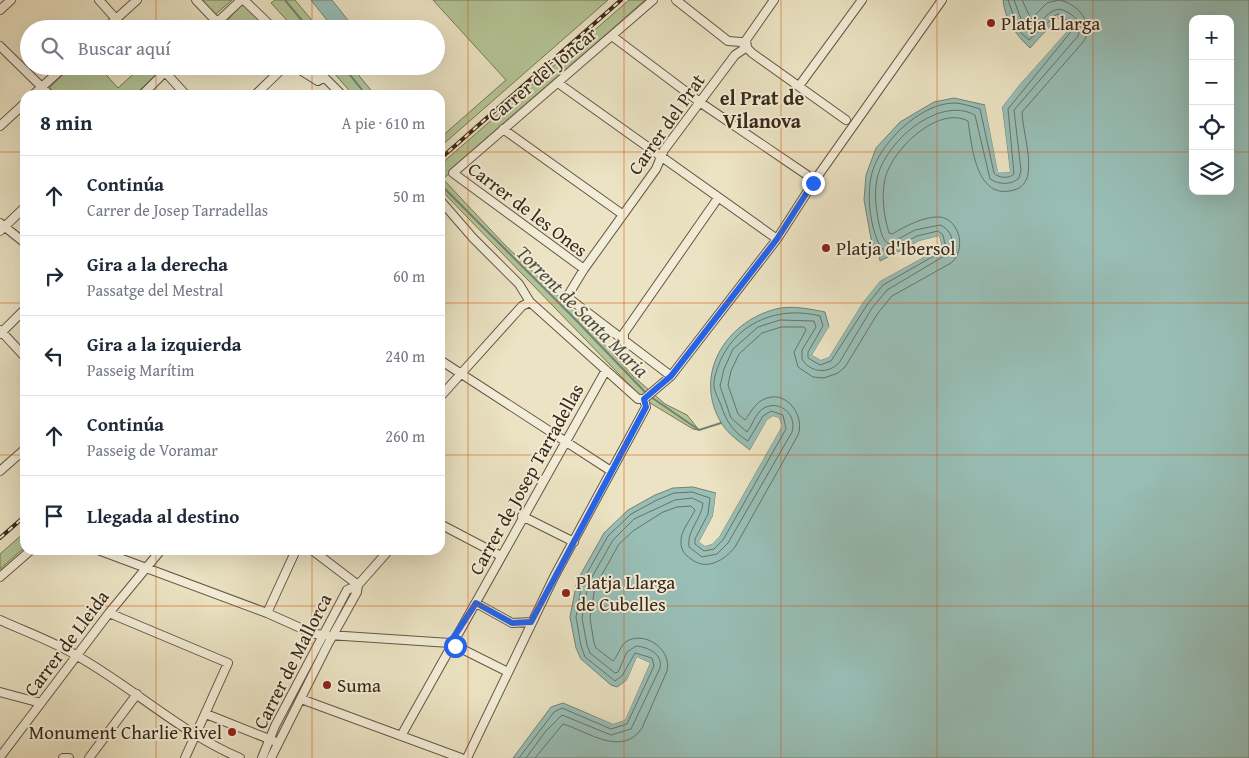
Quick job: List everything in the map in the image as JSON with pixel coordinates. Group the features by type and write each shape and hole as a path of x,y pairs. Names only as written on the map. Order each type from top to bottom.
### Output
{"street":[{"path":"0,10 11,0"},
{"path":"99,0 116,19 137,0"},
{"path":"196,0 215,20"},
{"path":"219,20 242,0 264,20"},
{"name":"Carrer del Joncar","path":"453,173 653,0"},
{"path":"676,0 728,41 741,42 846,120"},
{"name":"Carrer del Prat","path":"584,269 656,169 660,155 735,55 747,47 746,40 774,0"},
{"path":"799,86 862,0"},
{"path":"643,399 671,376 777,239 815,180 942,0"},
{"path":"612,36 700,102 807,175"},
{"path":"0,46 20,66"},
{"path":"30,75 45,90"},
{"path":"39,90 55,75"},
{"path":"147,90 162,75"},
{"path":"168,75 181,90"},
{"path":"260,90 276,75"},
{"path":"308,75 318,81 324,77 337,90"},
{"path":"558,84 777,239"},
{"path":"0,126 20,108"},
{"path":"503,129 622,214"},
{"name":"Carrer de les Ones","path":"453,173 584,269 566,297 671,376"},
{"path":"624,342 624,333 718,198"},
{"path":"445,210 519,284 530,302 589,358 643,399 646,407 531,622 467,758"},
{"path":"20,211 1,227 20,240"},
{"path":"445,392 522,306 530,302"},
{"path":"20,315 1,332 20,352"},
{"path":"614,334 624,333"},
{"path":"445,363 611,471"},
{"name":"Carrer de Josep Tarradellas","path":"401,736 450,643 476,603 522,516 606,370"},
{"path":"2,466 20,453"},
{"path":"522,516 574,542"},
{"path":"445,527 501,556"},
{"path":"0,577 25,555"},
{"path":"111,555 267,613 314,634 450,643 508,672"},
{"name":"Carrer de Lleida","path":"0,757 109,613 157,555"},
{"path":"267,613 294,555"},
{"path":"319,555 358,585"},
{"name":"Carrer de Mallorca","path":"262,758 322,635 347,590 358,585 385,555"},
{"name":"Carrer de Mallorca","path":"270,758 357,592 358,585"},
{"path":"476,603 512,623 531,622"},
{"path":"109,613 228,663 185,758"},
{"path":"0,620 78,656 137,694 195,736 240,758"},
{"path":"0,692 41,702"},
{"path":"89,758 137,694"},
{"path":"301,699 461,758"},
{"path":"206,714 278,743"},
{"path":"63,758 69,758"}],"green space":[{"path":"199,0 232,0 216,14 212,14"},
{"path":"275,0 295,0 312,20 287,20 271,3"},
{"path":"433,0 608,0 445,143 445,134 506,80"},
{"path":"629,0 645,0 445,177 445,161"},
{"path":"241,4 244,4 261,20 228,20"},
{"path":"63,75 106,75 118,88 132,75 156,75 140,90 51,90 49,88"},
{"path":"336,75 358,75 371,90 349,90"},
{"path":"445,181 504,244 572,309 633,376 665,404 687,415 699,430 693,429 642,398 445,194"},
{"path":"20,536 20,551 0,569 0,554"}],"water":[{"path":"311,0 332,0 348,20 327,20"},
{"path":"1003,0 1249,0 1249,758 513,758 551,707 563,703 613,724 625,720 650,663 637,657 627,680 617,687 611,685 581,659 576,648 570,617 577,581 604,533 628,510 655,495 673,488 693,487 716,493 713,516 699,542 705,546 712,544 719,537 782,426 779,418 773,416 767,420 750,450 731,435 722,424 714,406 711,388 712,370 719,353 729,338 742,326 758,316 776,309 794,307 825,312 829,327 812,355 821,360 829,357 863,302 880,281 942,247 939,236 919,241 880,261 879,253 872,244 864,200 866,175 876,148 900,122 934,102 954,98 985,105 998,171 1010,172 1002,107 1070,28 1058,18 1030,48 1012,27 1006,14"}],"pier":[{"path":"1058,18 1070,28 1002,107 1010,172 998,172 985,105 986,103 1000,169 1007,170 1000,107 1018,82 1066,28 1058,22 1032,50 1029,50"},
{"path":"939,236 942,247 880,281 863,302 829,357 821,360 812,355 830,325 827,338 816,354 821,357 828,355 861,300 879,279 939,245 937,239 920,243 880,263 919,241"},
{"path":"773,416 779,418 782,426 719,537 712,544 705,546 699,542 713,516 716,493 718,493 716,516 702,541 705,544 717,536 779,426 777,420 769,421 752,451 749,452 767,420"},
{"path":"637,657 650,663 625,720 613,724 561,701 613,721 623,718 647,664 638,660 629,681 616,690 627,680"}],"waterway":[{"name":"Torrent de Santa Maria","path":"285,0 302,20"},
{"name":"Torrent de Santa Maria","path":"350,75 362,90"},
{"name":"Torrent de Santa Maria","path":"445,189 647,394"},
{"name":"Torrent de Santa Maria","path":"651,397 699,430 721,423"}],"railway":[{"path":"445,155 621,0"},
{"path":"0,538 20,520"}],"place":[{"name":"Platja Llarga","path":"991,23"},
{"name":"Platja d'Ibersol","path":"826,248"},
{"name":"Platja Llarga de Cubelles","path":"566,593"},
{"name":"Suma","path":"327,685"},
{"name":"Monument Charlie Rivel","path":"232,732"}],"district":[{"name":"el Prat de Vilanova","path":"762,108"}],"route":[{"path":"455,646 450,643 476,603 512,623 531,622 646,407 644,399 671,376 777,239 813,183"}]}
